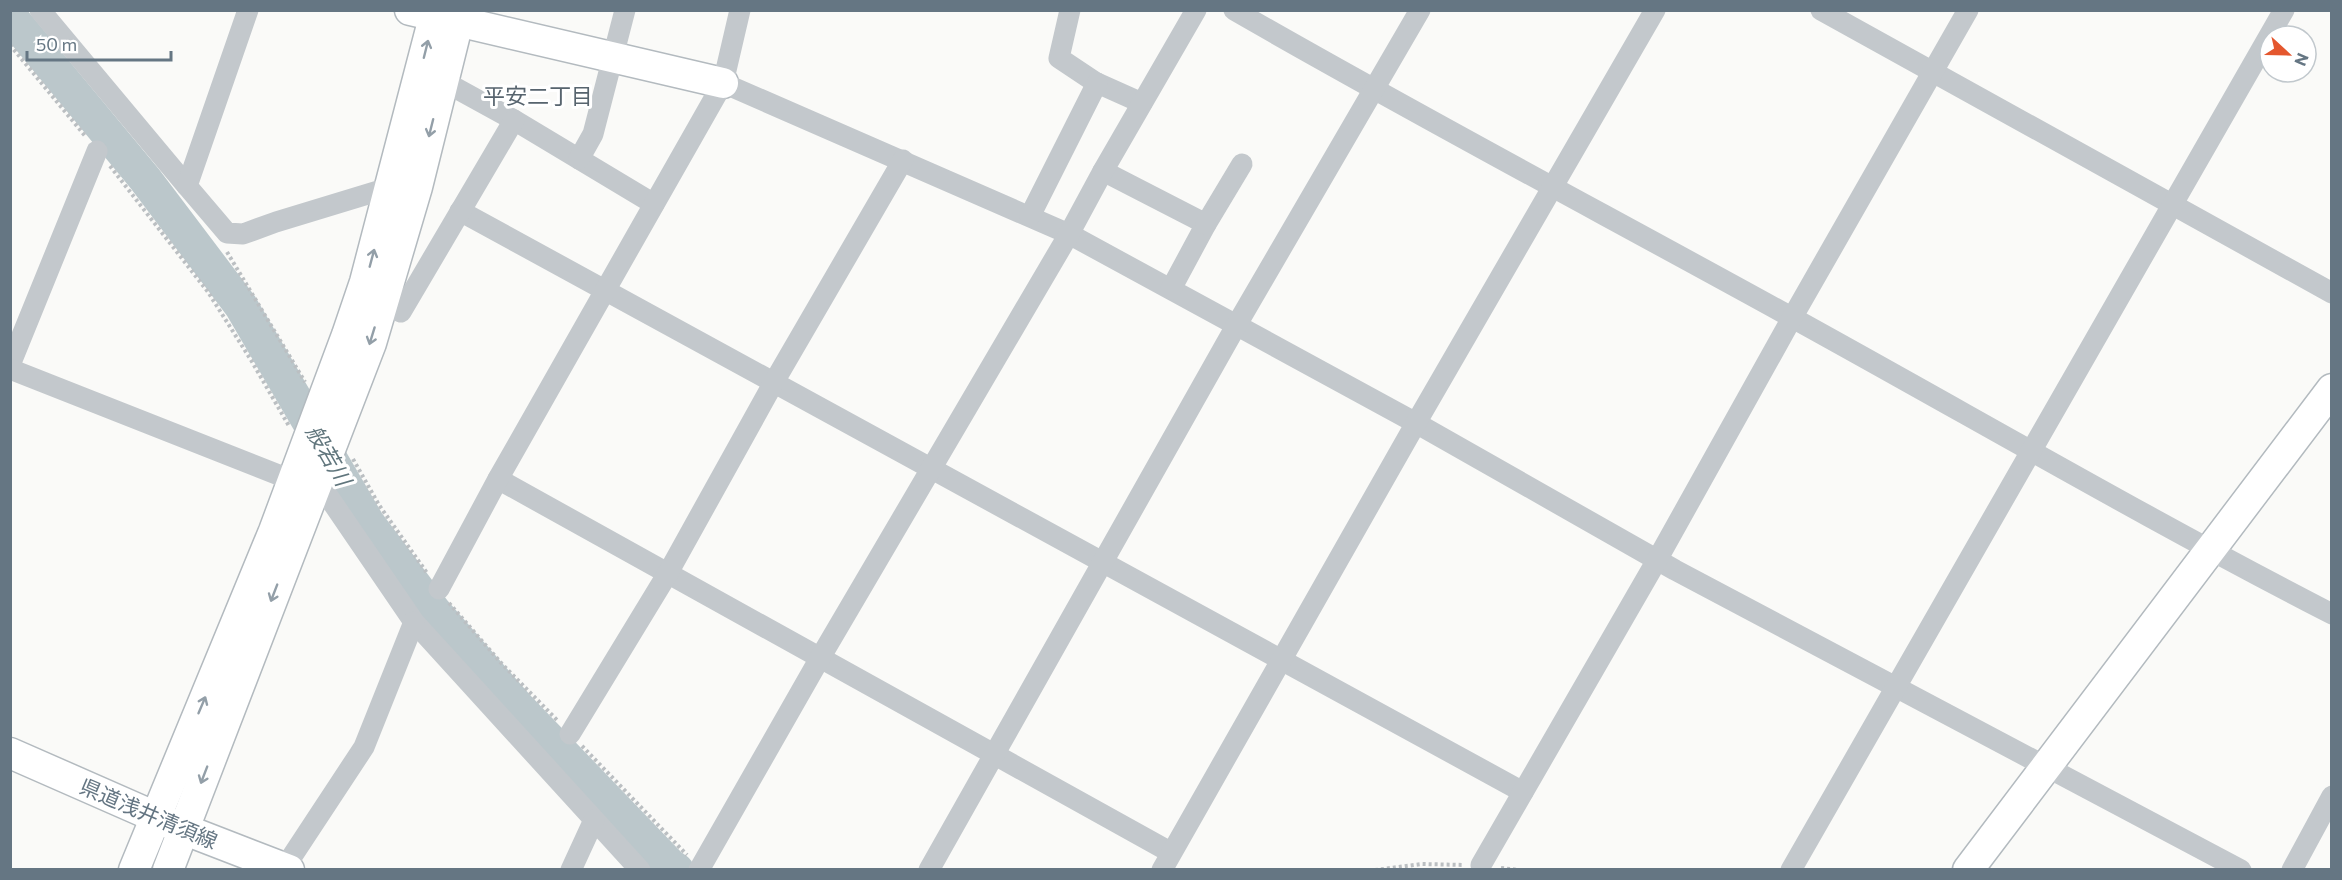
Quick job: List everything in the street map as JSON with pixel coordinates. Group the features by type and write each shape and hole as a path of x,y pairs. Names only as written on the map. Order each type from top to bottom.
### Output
{"street":[{"path":"40,10 227,233 243,234 391,187"},
{"path":"187,186 248,10"},
{"path":"579,159 593,134 625,10"},
{"path":"439,589 498,479 723,83 740,10"},
{"path":"1070,10 1059,58 1097,83 1142,103"},
{"path":"700,869 820,658 1069,234 1196,10"},
{"path":"1234,10 1373,90 1554,186 2208,550 2331,614"},
{"path":"929,870 1236,326 1420,10"},
{"path":"498,479 993,755 1166,861 1655,10"},
{"path":"1821,10 2331,293"},
{"path":"1480,865 1657,560 1968,10"},
{"path":"1791,870 2284,10"},
{"path":"440,14 723,83 1069,234 1416,423 1657,560 2241,870"},
{"path":"134,870 317,445 371,343 417,187 443,81 440,14"},
{"path":"168,870 317,445 440,14"},
{"path":"443,81 514,120 654,204"},
{"path":"1030,216 1097,83"},
{"path":"382,304 401,312 514,120"},
{"path":"98,151 10,367 317,445 414,622 640,870"},
{"path":"570,734 668,573 774,382 903,160"},
{"path":"1171,289 1242,164"},
{"path":"1103,171 1206,224"},
{"path":"460,211 1523,792"},
{"path":"1968,870 2331,389"},
{"path":"286,869 364,747 414,622"},
{"name":"県道浅井清須線","path":"10,753 183,829 286,869"},
{"path":"2292,870 2331,796"},
{"path":"571,870 594,820"}],"path":[{"path":"10,45 98,151 208,292 317,445 379,504 454,609 502,664 700,869"},
{"path":"227,233 227,252 306,383 317,445"},
{"path":"1375,870 1422,864 1480,865 1519,870"}],"waterway":[{"name":"般若川","path":"10,16 145,179 241,306 368,523 434,611 518,707 677,870"}],"district":[{"name":"平安二丁目","path":"538,95"}]}
